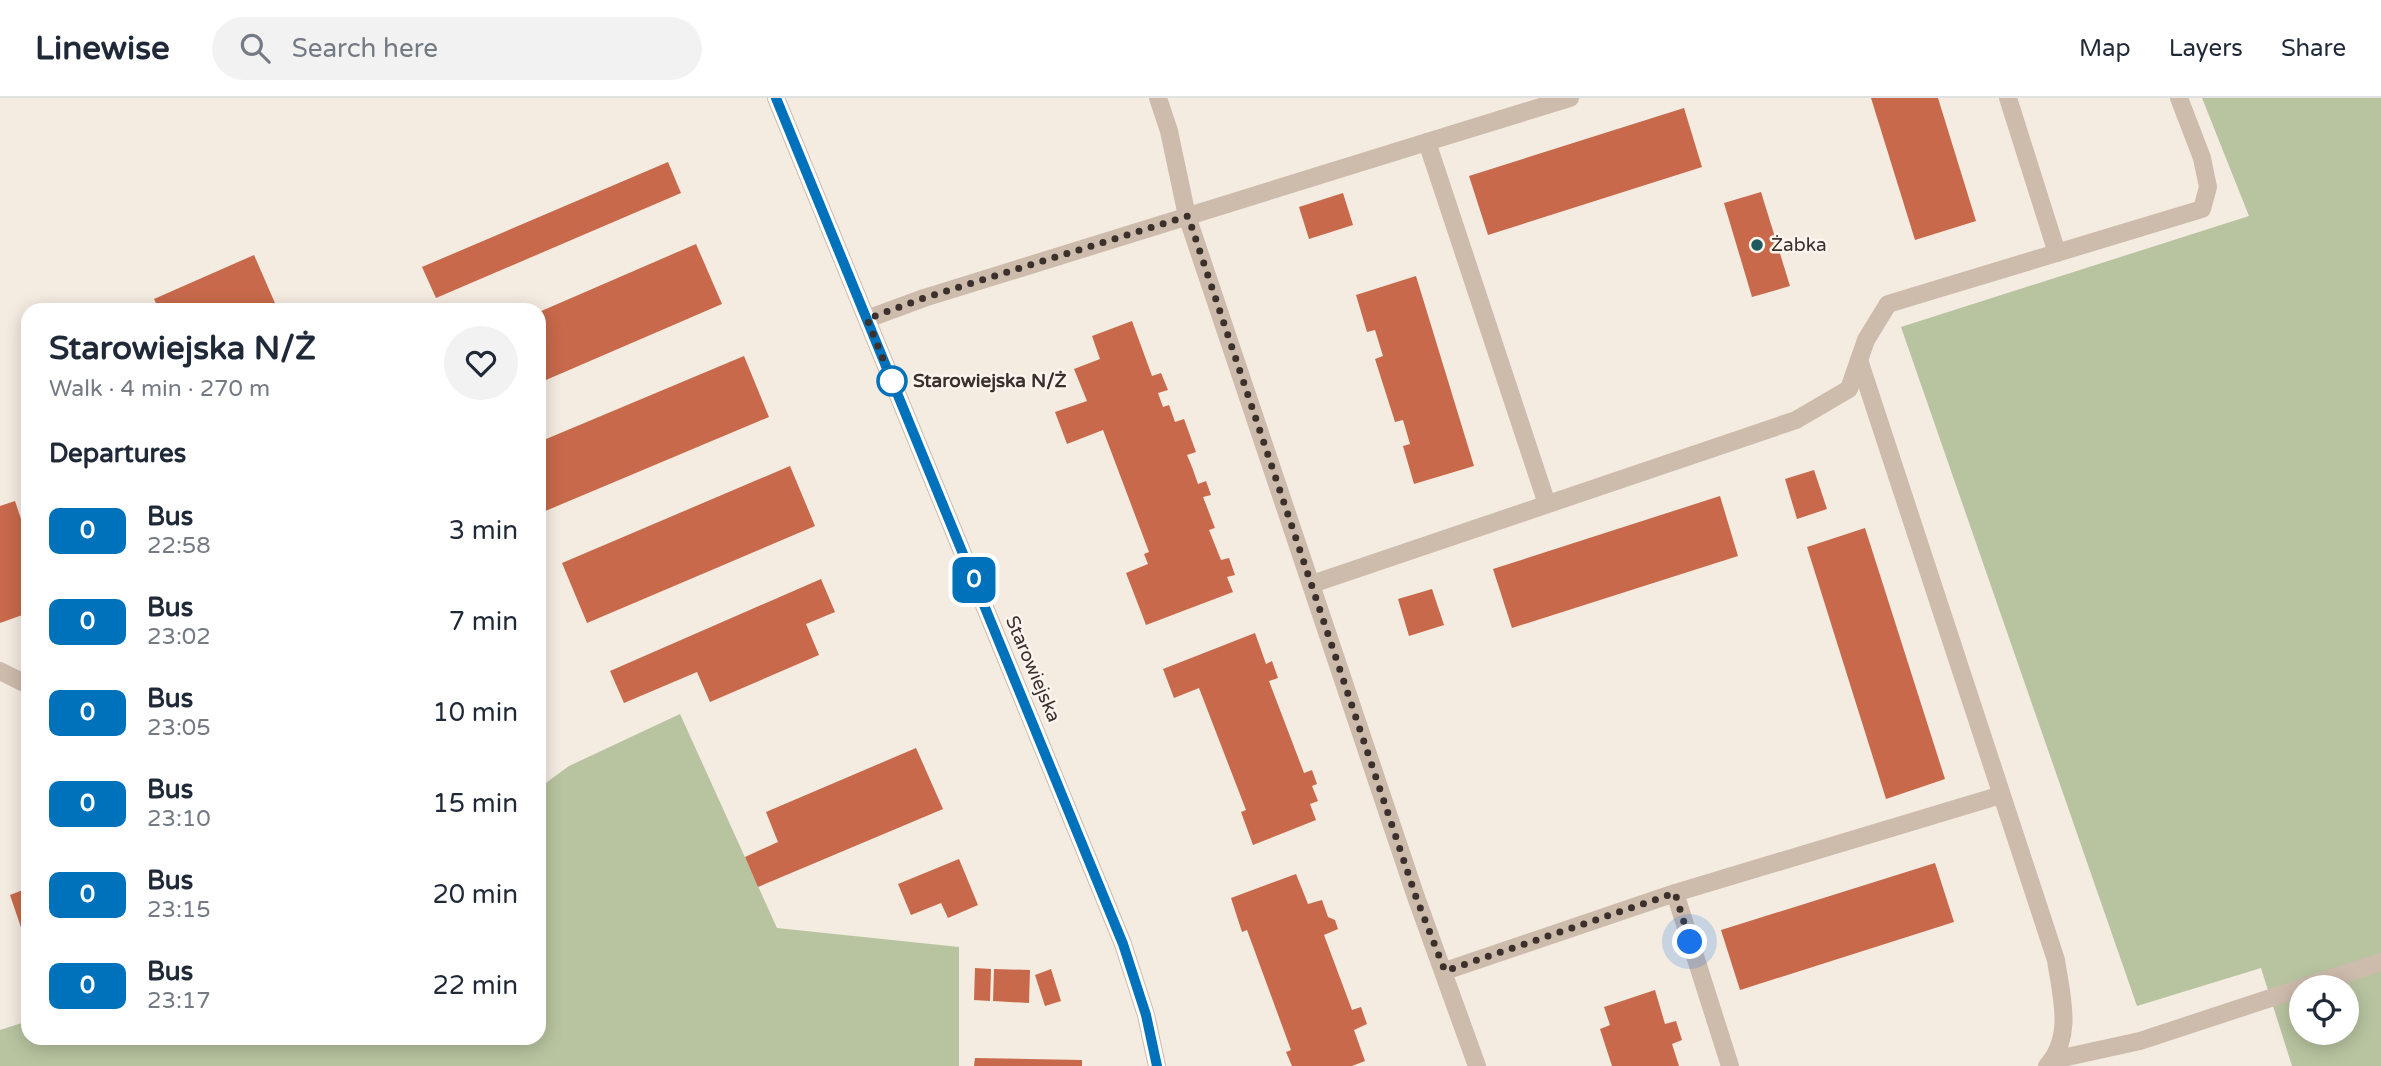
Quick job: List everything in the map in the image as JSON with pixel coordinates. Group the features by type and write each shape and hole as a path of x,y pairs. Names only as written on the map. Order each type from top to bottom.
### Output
{"street":[{"name":"Starowiejska","path":"776,98 1123,944 1146,1015 1157,1066"},
{"path":"1158,98 1169,131 1188,216 1416,897 1445,971 1463,1032 1477,1066"},
{"path":"867,319 924,298 1570,98"},
{"path":"2008,98 2057,253"},
{"path":"1312,584 1797,420 1849,388 1866,340 1888,304 2202,209 2208,187 2202,158 2179,98"},
{"path":"1427,142 1547,504"},
{"path":"1859,360 2056,960 2066,1022 2050,1063"},
{"path":"0,671 21,682"},
{"path":"1445,971 1675,893 2000,795"},
{"path":"1675,893 1730,1066"},
{"path":"2342,975 2381,962"},
{"path":"2050,1063 2140,1041 2289,993"}],"green space":[{"path":"2202,98 2381,98 2381,1066 2292,1066 2261,968 2137,1006 1901,327 2249,216"},
{"path":"680,714 777,928 959,947 959,1066 0,1066 0,1030 21,1023 21,1045 546,1045 546,783 569,766"}],"building":[{"path":"1871,98 1938,98 1976,221 1915,240"},
{"path":"1684,108 1702,167 1488,235 1469,176"},
{"path":"668,162 681,193 436,298 422,267"},
{"name":"Żabka","path":"1761,192 1790,286 1752,297 1724,203"},
{"path":"1343,193 1353,225 1309,239 1299,207"},
{"path":"696,244 722,304 546,380 546,309"},
{"path":"254,255 275,303 156,303 154,299"},
{"path":"1416,276 1474,466 1414,484 1403,446 1410,444 1403,420 1395,422 1375,359 1383,356 1375,330 1367,332 1356,295"},
{"path":"1132,321 1152,376 1161,373 1168,390 1158,393 1163,407 1169,405 1175,422 1184,419 1196,452 1187,455 1198,484 1206,481 1211,495 1203,497 1215,528 1209,530 1221,560 1229,558 1235,575 1227,577 1233,592 1146,625 1126,573 1148,564 1144,554 1149,552 1103,430 1067,444 1055,412 1087,401 1074,369 1100,359 1092,336"},
{"path":"744,356 769,417 546,511 546,439"},
{"path":"790,466 815,526 587,623 562,563"},
{"path":"1814,470 1827,509 1797,519 1785,479"},
{"path":"1720,496 1738,556 1512,628 1493,569"},
{"path":"15,501 21,519 21,616 0,623 0,506"},
{"path":"1865,528 1945,779 1886,799 1807,547"},
{"path":"821,579 835,612 806,624 819,655 710,702 697,672 624,703 610,671"},
{"path":"1432,589 1444,625 1409,636 1398,599"},
{"path":"1255,633 1266,664 1272,661 1278,678 1269,681 1304,773 1312,770 1317,784 1312,786 1318,801 1310,804 1316,820 1253,845 1241,812 1246,810 1199,688 1174,698 1163,669"},
{"path":"916,748 943,809 758,887 745,857 778,842 766,812"},
{"path":"959,859 978,905 948,918 941,903 911,915 898,884"},
{"path":"1935,863 1954,922 1740,990 1721,930"},
{"path":"1296,874 1308,904 1322,900 1328,917 1335,920 1338,929 1324,935 1352,1010 1361,1007 1367,1024 1354,1030 1365,1061 1352,1066 1292,1066 1286,1052 1291,1050 1247,930 1242,932 1231,898"},
{"path":"21,891 21,927 10,895"},
{"path":"975,968 991,969 990,1001 974,1000"},
{"path":"994,969 1030,970 1029,1003 993,1001"},
{"path":"1051,969 1061,1001 1045,1006 1035,975"},
{"path":"1655,990 1665,1024 1676,1021 1682,1040 1672,1044 1679,1066 1612,1066 1600,1029 1610,1025 1604,1007"},
{"path":"975,1058 1082,1060 1082,1066 974,1066"}],"bus line":[{"name":"0","path":"776,98 1123,944 1146,1015 1157,1066"}],"place":[{"name":"Żabka","path":"1757,245"},
{"name":"Starowiejska N/Ż","path":"892,381"}],"route":[{"path":"892,381 867,319 924,298 1188,216 1416,897 1445,971 1675,893 1690,942"}]}
